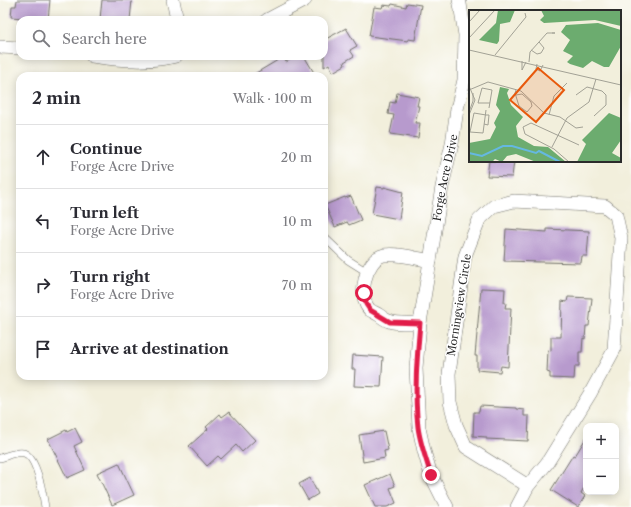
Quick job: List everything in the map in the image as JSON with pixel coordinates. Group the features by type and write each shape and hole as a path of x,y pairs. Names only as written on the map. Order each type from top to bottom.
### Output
{"street":[{"path":"173,0 176,16"},
{"path":"274,16 305,0"},
{"name":"Forge Acre Drive","path":"447,507 431,475 418,428 416,368 420,323 442,187 464,80 465,35 458,0"},
{"path":"0,47 16,48"},
{"path":"123,60 162,60"},
{"name":"Morningview Circle","path":"517,507 528,486 547,463 591,392 614,350 620,238 616,216 605,206 514,201 494,206 479,220 465,256 449,374 450,402 456,425 466,447 528,486"},
{"path":"420,323 390,322 370,310 366,304 364,293 365,276 369,267 382,255 396,254 430,261"}],"lane":[{"path":"328,241 348,260 367,272"},
{"path":"0,458 18,452 31,458 35,466 45,507"}],"building":[{"path":"17,0 50,0 48,16 11,17 12,6 16,6"},
{"path":"102,0 132,0 130,16 100,16"},
{"path":"407,3 421,5 415,40 408,39 408,41 369,36 374,7 382,8 383,5 391,6 392,4 406,7"},
{"path":"346,28 357,46 350,50 354,56 344,62 345,65 333,72 329,64 324,67 324,60 328,60 328,38"},
{"path":"278,60 285,60 286,62 289,60 306,60 314,72 258,72"},
{"path":"397,93 419,97 417,106 419,106 415,123 420,123 418,138 390,134 394,115 388,114 390,102 395,103"},
{"path":"489,162 514,162 512,177 487,176"},
{"path":"377,187 384,187 403,192 399,219 372,214"},
{"path":"351,196 361,220 349,225 347,222 335,227 328,212 328,204"},
{"path":"506,229 547,232 547,229 589,231 587,256 582,256 581,263 504,261"},
{"path":"481,288 505,289 505,308 511,308 508,367 501,366 500,372 477,370 477,356 475,356"},
{"path":"568,297 592,298 589,326 586,326 582,352 579,352 579,366 575,366 574,379 550,378 550,373 547,372 548,350 551,351 551,337 561,337 562,301 567,302"},
{"path":"353,355 383,357 381,387 354,386 355,369 352,369"},
{"path":"480,406 516,408 524,410 524,416 529,416 528,441 486,439 486,437 473,436 474,412 479,412"},
{"path":"229,412 255,440 242,452 236,445 221,459 218,456 207,466 189,446 208,429 206,427 220,414 222,417"},
{"path":"75,428 82,442 74,446 85,470 67,478 48,439 66,430 67,432"},
{"path":"384,431 388,450 384,451 385,458 363,462 359,435"},
{"path":"583,443 583,489 581,493 585,496 578,507 551,490 573,455 575,456"},
{"path":"119,463 134,495 112,505 97,473"},
{"path":"390,474 395,486 390,488 396,503 387,507 375,507 365,485"},
{"path":"310,478 318,494 308,500 299,484"}],"route":[{"path":"364,293 366,304 370,310 390,322 420,323 416,368 418,428 431,475"}]}
